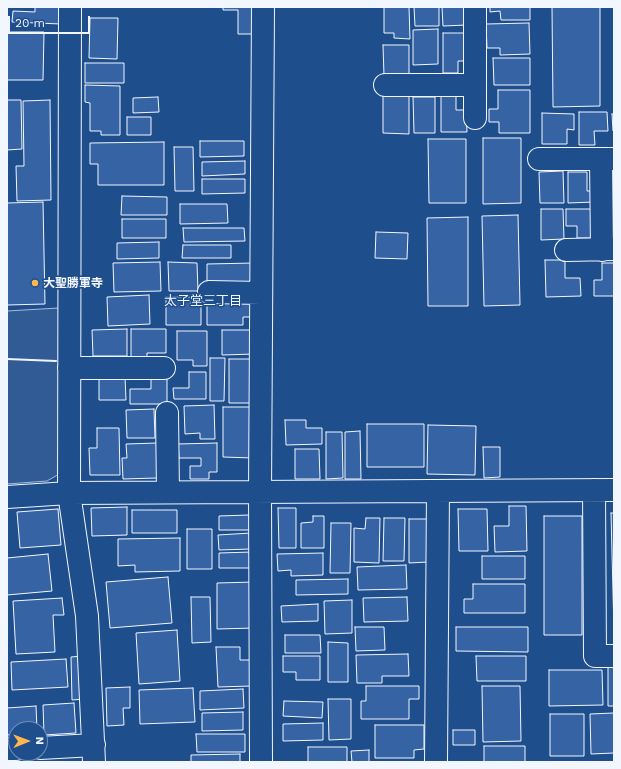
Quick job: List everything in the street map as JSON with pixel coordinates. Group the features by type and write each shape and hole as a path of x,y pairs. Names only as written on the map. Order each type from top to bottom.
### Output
{"street":[{"path":"48,749 94,754 87,616 69,493 70,7"},
{"path":"261,762 260,492 262,7"},
{"path":"475,7 475,118"},
{"path":"385,85 475,85"},
{"path":"539,159 607,159 608,250 566,250"},
{"path":"209,292 261,293"},
{"path":"69,368 164,368"},
{"path":"168,413 168,492"},
{"path":"7,497 69,493 604,490 595,656 614,656"},
{"path":"436,762 438,491"}],"shaded area":[{"path":"59,308 61,473 47,481 7,484 7,311"}],"building":[{"path":"35,7 61,7 61,24 12,22 13,11 35,12"},
{"path":"223,7 257,7 257,34 238,34 238,10 223,10"},
{"path":"384,7 409,7 410,39 394,38 394,33 384,33"},
{"path":"414,7 439,7 439,26 415,26"},
{"path":"442,7 467,7 467,25 443,26"},
{"path":"490,7 530,7 530,20 501,20 500,11 490,12"},
{"path":"552,7 600,7 600,106 553,107"},
{"path":"90,18 118,18 117,59 89,58"},
{"path":"529,23 530,54 500,55 500,48 487,48 486,24"},
{"path":"438,29 438,64 413,65 413,30"},
{"path":"7,32 44,32 43,80 7,80"},
{"path":"443,33 466,33 466,61 458,61 458,73 443,73"},
{"path":"383,45 409,45 409,76 384,76"},
{"path":"493,58 530,58 530,85 494,85"},
{"path":"85,63 124,63 124,83 85,83"},
{"path":"85,85 120,86 120,135 101,135 101,131 90,131 90,103 85,102"},
{"path":"498,90 530,90 530,133 499,133 499,122 489,122 489,109 498,109"},
{"path":"441,94 456,94 456,110 466,110 467,132 441,132"},
{"path":"383,95 409,95 409,134 383,133"},
{"path":"158,97 159,112 133,113 133,98"},
{"path":"413,97 435,97 435,133 414,133"},
{"path":"7,100 21,100 22,149 7,150"},
{"path":"50,100 51,200 17,201 16,166 24,166 23,101"},
{"path":"579,112 607,112 608,131 594,131 595,145 579,145"},
{"path":"542,113 574,114 574,130 567,129 567,144 542,144"},
{"path":"612,114 614,114 614,131 613,131"},
{"path":"127,117 151,117 151,135 127,135"},
{"path":"483,138 521,138 521,203 483,204"},
{"path":"428,139 466,139 466,203 429,203"},
{"path":"200,141 244,141 244,156 200,157"},
{"path":"164,142 164,185 98,185 98,164 90,164 90,143"},
{"path":"174,147 193,147 194,191 175,191"},
{"path":"245,161 245,174 202,176 202,162"},
{"path":"563,171 564,203 540,203 539,172"},
{"path":"568,172 587,172 587,191 594,191 594,202 568,203"},
{"path":"202,179 245,179 245,193 202,194"},
{"path":"122,196 167,197 167,215 121,215"},
{"path":"43,202 45,304 7,305 7,203"},
{"path":"180,204 227,204 228,223 180,224"},
{"path":"541,209 563,209 564,239 541,240"},
{"path":"566,209 594,209 595,238 577,238 577,226 566,226"},
{"path":"518,215 520,305 484,306 482,216"},
{"path":"468,217 468,306 428,306 427,218"},
{"path":"122,219 166,219 166,238 122,238"},
{"path":"183,228 244,228 245,241 184,242"},
{"path":"376,232 408,233 407,259 375,258"},
{"path":"159,242 159,258 117,259 117,243"},
{"path":"183,245 231,245 231,258 182,258"},
{"path":"545,260 565,260 565,278 580,278 581,296 546,297"},
{"path":"160,262 161,291 114,292 113,263"},
{"path":"168,262 197,263 198,291 169,291"},
{"path":"254,263 254,286 207,287 207,264"},
{"path":"602,263 614,263 614,296 594,296 594,280 602,280"},
{"path":"149,295 150,324 108,326 107,297"},
{"path":"166,297 190,297 191,304 201,304 201,325 166,325"},
{"path":"207,300 252,300 252,317 243,317 243,325 207,325"},
{"path":"127,329 127,356 93,356 92,330"},
{"path":"131,329 166,329 166,353 147,353 147,358 131,358"},
{"path":"222,330 254,330 254,354 222,355"},
{"path":"177,331 207,331 207,366 193,366 193,360 177,360"},
{"path":"210,358 225,358 224,401 210,401"},
{"path":"229,359 255,359 255,403 229,403"},
{"path":"189,372 206,372 206,399 174,399 173,388 189,388"},
{"path":"151,375 167,375 167,404 130,404 130,389 151,389"},
{"path":"99,376 125,376 126,400 99,400"},
{"path":"214,405 215,439 200,439 200,433 185,434 184,406"},
{"path":"223,407 253,407 253,458 223,457"},
{"path":"154,409 155,438 127,438 126,410"},
{"path":"285,420 306,420 306,428 322,428 322,444 286,445"},
{"path":"367,424 424,424 424,467 367,467"},
{"path":"428,425 476,426 475,475 427,474"},
{"path":"97,428 119,428 120,475 90,475 89,448 97,448"},
{"path":"360,431 361,479 345,479 345,432"},
{"path":"326,432 342,432 343,478 326,479"},
{"path":"157,443 157,478 123,479 122,458 127,458 126,444"},
{"path":"217,443 217,472 209,472 209,479 190,479 190,466 201,466 201,458 179,458 178,444"},
{"path":"483,447 500,447 500,477 484,478"},
{"path":"295,449 319,449 320,479 295,479"},
{"path":"509,506 526,506 527,551 495,552 494,526 509,526"},
{"path":"127,507 127,535 92,536 91,508"},
{"path":"278,508 296,508 296,548 279,548"},
{"path":"58,509 61,545 20,548 17,512"},
{"path":"458,509 487,509 488,551 459,551"},
{"path":"132,510 177,510 177,533 132,533"},
{"path":"611,513 614,513 614,632"},
{"path":"249,515 250,530 219,530 219,516"},
{"path":"313,516 324,516 324,548 301,548 301,523 313,522"},
{"path":"544,516 582,516 582,635 544,635"},
{"path":"366,518 380,518 379,563 354,562 354,528 365,529"},
{"path":"384,518 405,518 404,561 383,561"},
{"path":"409,519 428,519 428,562 409,563"},
{"path":"331,523 351,523 350,573 330,573"},
{"path":"187,529 212,529 212,569 187,569"},
{"path":"251,533 251,549 219,550 218,535"},
{"path":"180,538 180,571 135,572 135,565 118,566 118,539"},
{"path":"252,552 252,568 219,568 219,553"},
{"path":"323,553 323,575 291,576 291,570 278,571 277,554"},
{"path":"48,554 52,591 7,595 7,558"},
{"path":"482,556 525,556 525,579 482,579"},
{"path":"406,565 407,589 358,590 357,567"},
{"path":"168,577 172,623 110,628 106,582"},
{"path":"348,579 348,594 296,595 296,580"},
{"path":"254,582 255,628 217,629 217,583"},
{"path":"473,584 525,584 525,613 464,613 464,599 473,599"},
{"path":"191,597 210,597 211,642 192,643"},
{"path":"407,597 408,621 364,622 363,598"},
{"path":"62,598 64,615 53,615 55,652 16,654 13,601"},
{"path":"352,600 352,633 325,634 324,601"},
{"path":"318,604 318,621 282,622 281,606"},
{"path":"355,627 384,627 385,650 356,651"},
{"path":"456,627 528,627 528,652 456,651"},
{"path":"177,630 180,681 139,684 136,633"},
{"path":"285,635 320,635 321,653 285,653"},
{"path":"328,642 348,643 348,682 328,682"},
{"path":"216,647 240,647 240,660 250,660 251,686 218,687"},
{"path":"408,654 409,676 382,676 382,683 357,683 356,655"},
{"path":"83,656 85,699 72,700 71,657"},
{"path":"283,656 320,656 320,680 296,680 296,672 283,672"},
{"path":"476,656 526,656 526,681 477,681"},
{"path":"66,659 68,687 12,690 11,662"},
{"path":"608,666 614,666 614,706 608,706"},
{"path":"549,670 602,670 603,705 549,706"},
{"path":"366,686 419,686 419,699 409,699 409,719 361,719 361,701 366,701"},
{"path":"482,686 520,686 521,741 483,742"},
{"path":"130,687 130,708 123,708 124,725 107,726 106,688"},
{"path":"193,688 195,722 140,724 139,690"},
{"path":"243,689 244,708 200,710 200,691"},
{"path":"328,699 351,699 351,739 329,740"},
{"path":"284,701 323,702 322,718 283,716"},
{"path":"74,703 76,733 48,735 48,721 44,721 43,705"},
{"path":"36,706 37,721 8,721 7,735 7,708"},
{"path":"243,712 243,730 202,731 202,713"},
{"path":"614,713 614,753 591,754 590,714"},
{"path":"550,714 584,714 584,756 550,756"},
{"path":"323,723 323,740 283,741 283,724"},
{"path":"375,725 424,725 424,749 414,750 414,758 375,758"},
{"path":"453,730 475,730 475,745 453,745"},
{"path":"196,734 245,734 245,752 197,752"},
{"path":"484,746 525,746 525,762 484,762"},
{"path":"308,747 347,747 347,762 308,762"},
{"path":"369,750 369,762 352,762 351,751"},
{"path":"240,754 240,762 191,762 191,755"}],"wall":[{"path":"7,359 56,361"}],"place":[{"name":"大聖勝軍寺","path":"35,283"}],"district":[{"name":"太子堂三丁目","path":"203,301"}]}
